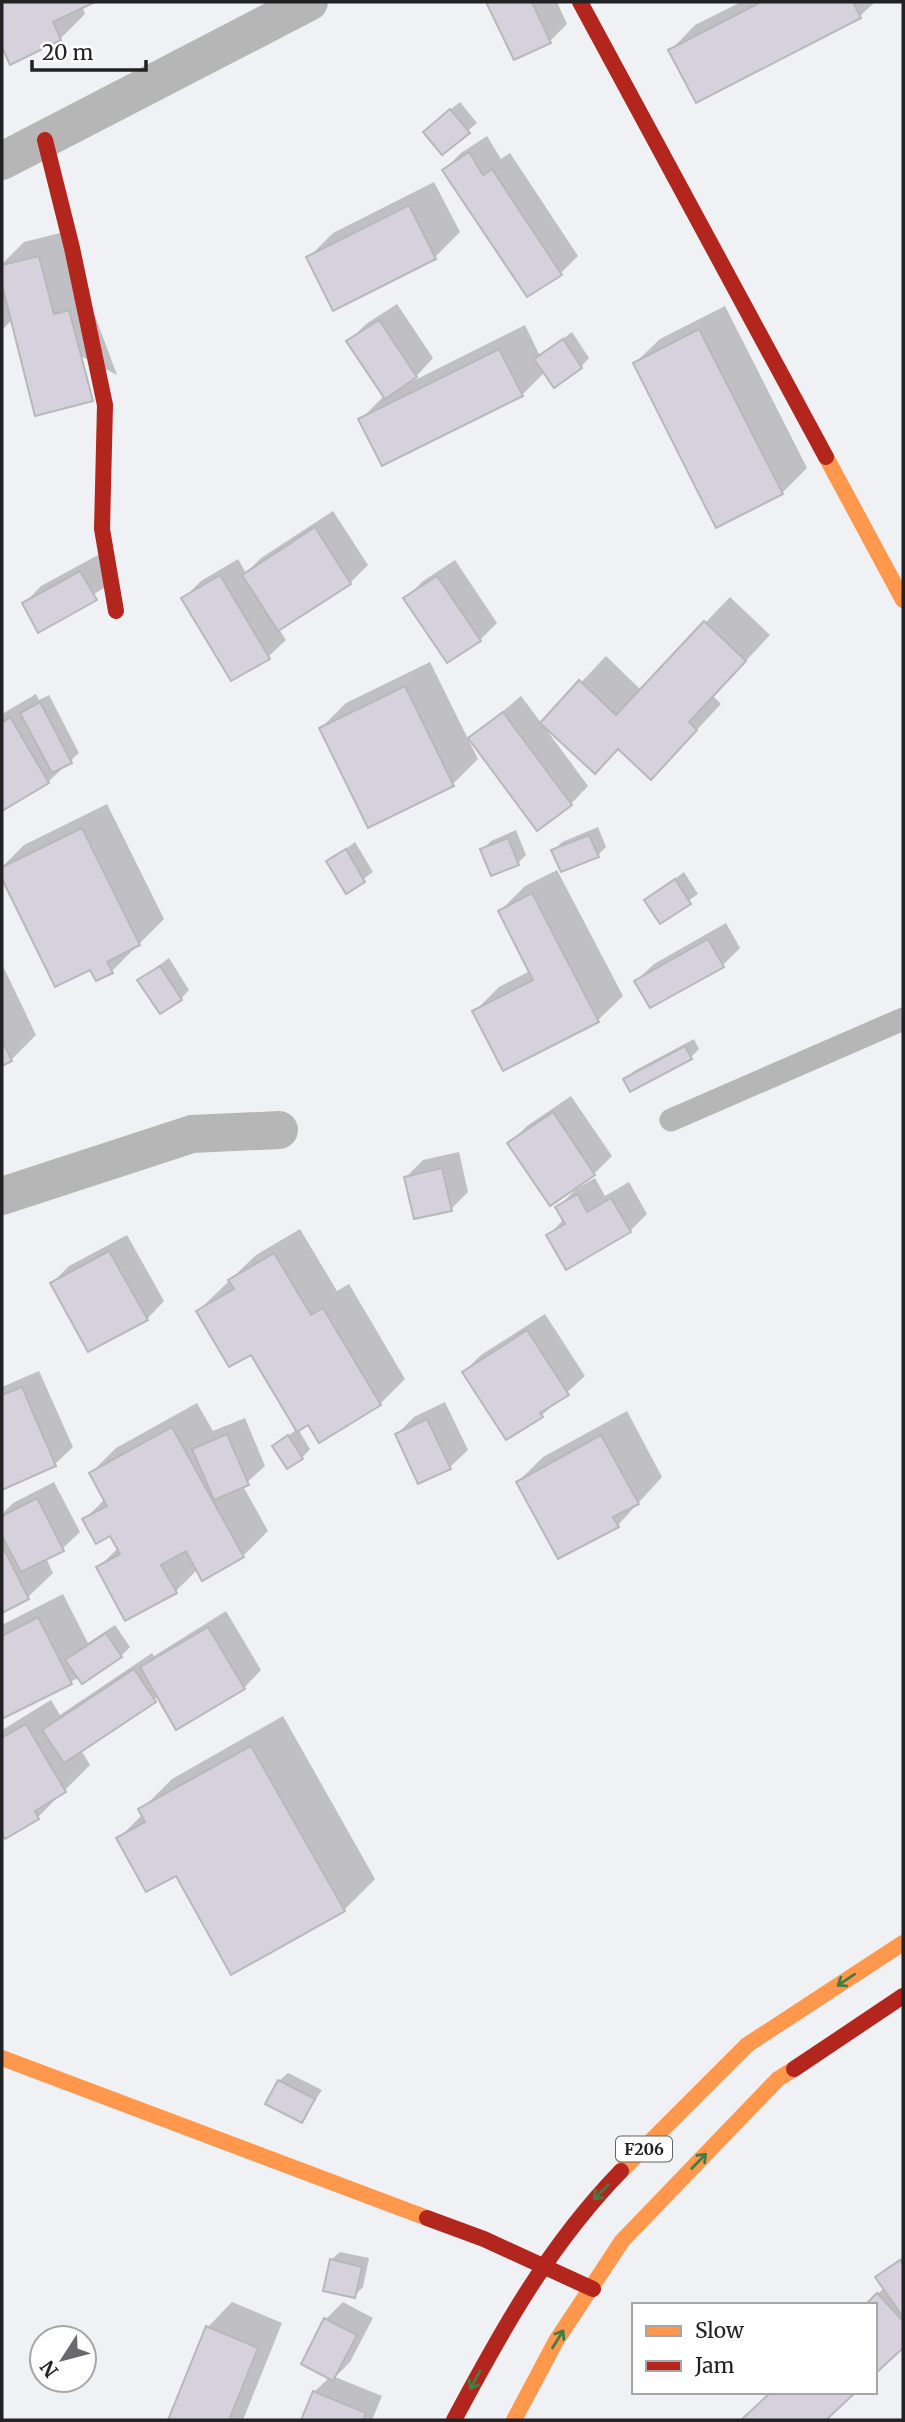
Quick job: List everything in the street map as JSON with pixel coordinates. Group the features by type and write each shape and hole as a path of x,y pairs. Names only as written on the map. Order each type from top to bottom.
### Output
{"street":[{"path":"2,161 309,2"},
{"path":"580,2 903,600"},
{"path":"45,140 72,248 104,405 102,529 116,611"},
{"path":"2,1196 192,1134 279,1130"},
{"name":"F206","path":"454,2420 509,2316 540,2267 583,2210 747,2045 903,1943"},
{"name":"F206","path":"514,2420 556,2341 593,2289 622,2241 778,2079 903,1996"},
{"path":"2,2058 484,2239 540,2267 593,2289"}],"lane":[{"path":"671,1120 903,1019"}],"building":[{"path":"2,2 95,2 53,22 61,40 10,65 2,47"},
{"path":"486,2 532,2 551,43 514,60"},
{"path":"761,2 853,2 861,18 696,103 668,50"},
{"path":"450,109 470,133 442,155 423,132"},
{"path":"469,152 483,175 492,169 562,275 527,297 442,170"},
{"path":"409,205 436,259 333,311 306,257"},
{"path":"39,256 54,314 69,310 93,401 35,416 2,285 2,265"},
{"path":"379,320 417,377 385,399 346,341"},
{"path":"699,329 783,494 716,528 633,363"},
{"path":"563,339 582,368 554,388 534,359"},
{"path":"499,349 523,396 382,466 358,419"},
{"path":"315,527 351,584 278,631 242,575"},
{"path":"80,571 97,600 38,633 22,603"},
{"path":"220,575 270,659 231,681 181,598"},
{"path":"437,576 481,641 447,663 403,598"},
{"path":"704,621 746,661 689,722 697,730 651,780 618,749 595,774 540,723 579,680 616,715"},
{"path":"405,686 454,786 368,828 319,728"},
{"path":"40,702 72,763 52,773 20,713"},
{"path":"503,712 572,805 537,831 468,738"},
{"path":"10,717 49,783 2,811 2,723"},
{"path":"82,828 140,945 107,962 113,973 96,981 90,970 55,987 2,879 2,867"},
{"path":"589,835 599,857 561,872 551,850"},
{"path":"508,838 519,865 491,876 480,849"},
{"path":"346,849 365,882 346,894 326,861"},
{"path":"675,879 691,904 660,924 644,900"},
{"path":"532,893 599,1022 503,1071 472,1011 533,980 498,911"},
{"path":"708,939 724,967 650,1008 634,981"},
{"path":"160,966 182,1000 160,1014 137,980"},
{"path":"2,1040 12,1061 2,1066"},
{"path":"685,1046 692,1059 630,1092 623,1079"},
{"path":"553,1112 595,1175 550,1206 507,1143"},
{"path":"442,1168 452,1211 414,1219 404,1177"},
{"path":"578,1194 587,1212 611,1198 631,1232 566,1270 546,1235 565,1224 555,1207"},
{"path":"109,1251 148,1320 88,1352 50,1283"},
{"path":"274,1253 311,1315 323,1308 381,1405 319,1443 308,1425 297,1432 251,1355 229,1367 196,1311 234,1289 228,1280"},
{"path":"527,1330 569,1395 540,1413 543,1417 506,1440 462,1372"},
{"path":"22,1387 56,1466 2,1490 2,1395"},
{"path":"427,1419 451,1469 418,1484 395,1434"},
{"path":"172,1427 244,1557 202,1581 186,1551 161,1565 177,1593 125,1621 96,1567 120,1554 110,1536 96,1544 82,1519 107,1506 89,1473"},
{"path":"227,1434 249,1485 214,1500 192,1449"},
{"path":"288,1435 303,1459 287,1469 272,1446"},
{"path":"601,1435 639,1504 613,1517 619,1527 558,1559 516,1482"},
{"path":"37,1498 64,1551 21,1572 2,1536 2,1516"},
{"path":"2,1545 29,1599 2,1613"},
{"path":"38,1617 72,1684 2,1719 2,1636"},
{"path":"208,1627 245,1689 176,1730 140,1667"},
{"path":"106,1633 122,1657 82,1684 65,1660"},
{"path":"134,1669 156,1702 64,1763 42,1730"},
{"path":"26,1724 66,1792 35,1811 39,1819 5,1839 2,1834 2,1738"},
{"path":"251,1746 345,1911 231,1975 176,1876 146,1892 116,1838 145,1822 138,1809"},
{"path":"278,2080 315,2099 302,2123 265,2104"},
{"path":"330,2259 362,2267 355,2298 323,2291"},
{"path":"900,2260 903,2265 903,2317 875,2277"},
{"path":"877,2293 903,2321 903,2348 877,2372 877,2303 867,2303"},
{"path":"324,2318 357,2335 333,2381 301,2364"},
{"path":"206,2326 258,2348 229,2420 168,2420"},
{"path":"313,2391 366,2413 363,2420 301,2420"},
{"path":"769,2394 854,2394 826,2420 741,2420"}],"traffic: slow":[{"path":"826,457 903,600"},
{"path":"621,2171 747,2045 903,1943"},
{"path":"2,2058 427,2218"},
{"path":"514,2420 556,2341 622,2241 778,2079 794,2069"}],"traffic: jam":[{"path":"580,2 826,457"},
{"path":"45,140 72,248 105,405 102,529 116,611"},
{"path":"794,2069 903,1996"},
{"path":"454,2420 528,2290 571,2228 621,2171"},
{"path":"427,2218 484,2239 593,2289"}]}
